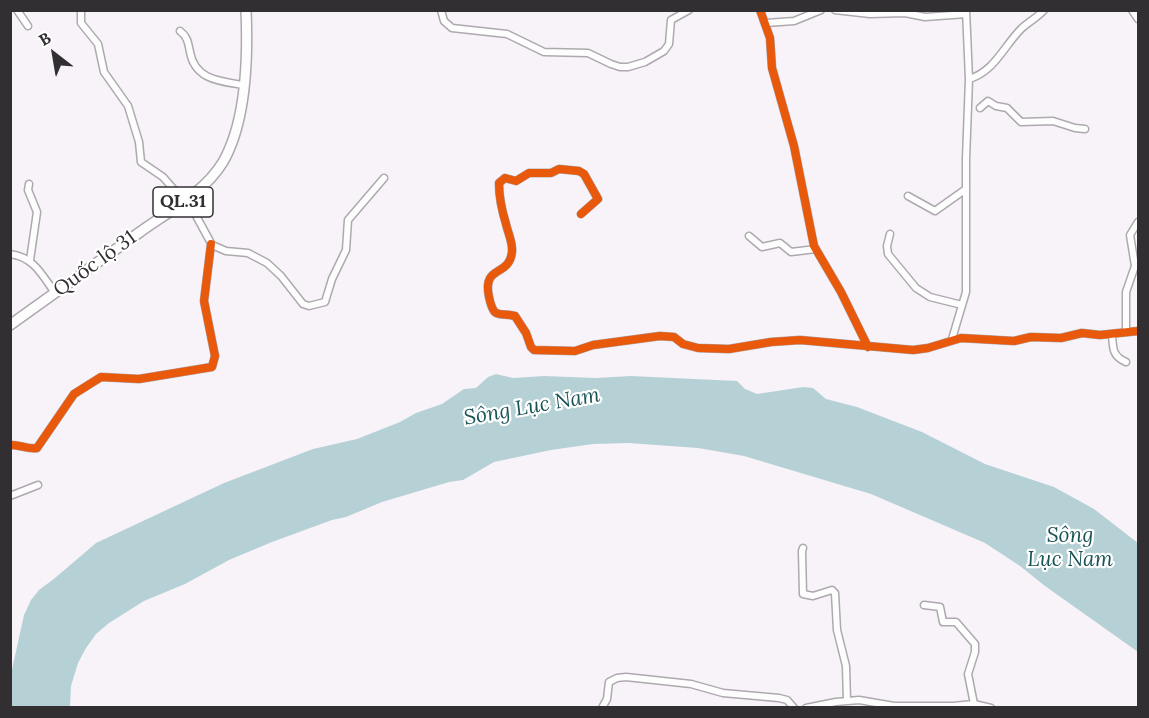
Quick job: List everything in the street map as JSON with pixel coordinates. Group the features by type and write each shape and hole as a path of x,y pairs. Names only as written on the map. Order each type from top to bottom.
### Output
{"highway":[{"name":"Quốc lộ 31","path":"10,325 186,200 223,162 237,122 243,85 246,10"}],"street":[{"path":"16,10 28,26"},
{"path":"81,10 81,22 98,44 104,72 128,106 139,142 141,162 163,177 186,200 211,244 221,250 248,254 267,263 281,276 303,304 309,306 325,302 332,279 346,250 348,220 384,178"},
{"path":"440,11 444,21 452,28 507,34 544,52 588,52 613,65 628,67 645,62 664,51 669,44 671,20 689,10"},
{"path":"760,10 770,38 772,68 793,139 816,249 841,292 868,347"},
{"path":"766,23 794,21 821,10"},
{"path":"835,10 902,13 938,18 966,12 969,78 966,292 952,339"},
{"path":"969,78 978,76 991,66 1019,31 1044,10"},
{"path":"1132,10 1138,19"},
{"path":"180,31 186,36 193,62 202,74 211,79 243,85"},
{"path":"967,122 988,100 996,106 1007,108 1021,122 1053,121 1085,129"},
{"path":"581,214 598,199 585,175 579,171 559,169 551,173 529,174 516,181 504,179 499,183 512,252 507,263 489,278 486,285 492,310 497,314 515,316 526,333 532,350 575,351 593,345 660,336 674,338 682,344 698,348 729,349 800,340 917,350 961,338 1014,341 1031,337 1061,338 1082,333 1112,334 1138,331"},
{"path":"29,184 28,190 37,212 30,260"},
{"path":"908,196 934,211 966,189"},
{"path":"1126,331 1126,292 1135,266 1135,252 1130,235 1138,222"},
{"path":"890,234 888,254 916,288 930,297 962,305"},
{"path":"749,236 762,247 780,243 791,252 816,249"},
{"path":"10,446 37,448 74,394 102,377 139,379 213,366 214,348 204,301 211,244"},
{"path":"10,254 30,260 55,293"},
{"path":"1112,334 1113,351 1126,362"},
{"path":"10,496 38,485"},
{"path":"803,548 803,594 813,596 832,590 836,592 837,630 845,657 847,701"},
{"path":"924,605 940,607 943,622 956,622 974,641 975,652 968,674 974,704"},
{"path":"602,708 607,699 609,682 621,677 690,684 723,693 779,698 788,700 795,708"},
{"path":"806,708 859,700 894,706 974,704 991,708"}],"water":[{"name":"Sông Lục Nam","path":"496,374 513,378 631,376 737,381 745,389 757,394 803,387 813,388 826,399 857,407 922,432 985,464 1054,487 1094,509 1138,543 1138,652 985,543 871,494 744,456 698,448 628,443 593,444 494,462 463,480 382,502 229,560 185,584 144,601 96,634 78,663 71,686 70,707 11,707 11,674 24,615 31,600 39,590 96,543 224,483 313,449 357,439 400,422 416,413 442,404 464,389 476,388 488,377"}],"cycle path":[{"path":"760,10 770,38 772,68 794,146 814,246 841,292 868,347"},
{"path":"581,214 598,199 584,174 579,171 559,169 551,173 529,173 516,181 505,178 499,183 501,204 512,252 506,265 489,280 489,297 495,312 515,316 534,350 575,351 593,345 660,336 674,337 683,344 698,348 729,349 800,340 913,350 961,338 1014,341 1031,337 1061,338 1082,333 1100,335 1138,331"},
{"path":"10,445 37,448 74,394 101,377 139,379 212,367 215,356 204,301 211,244"}]}
